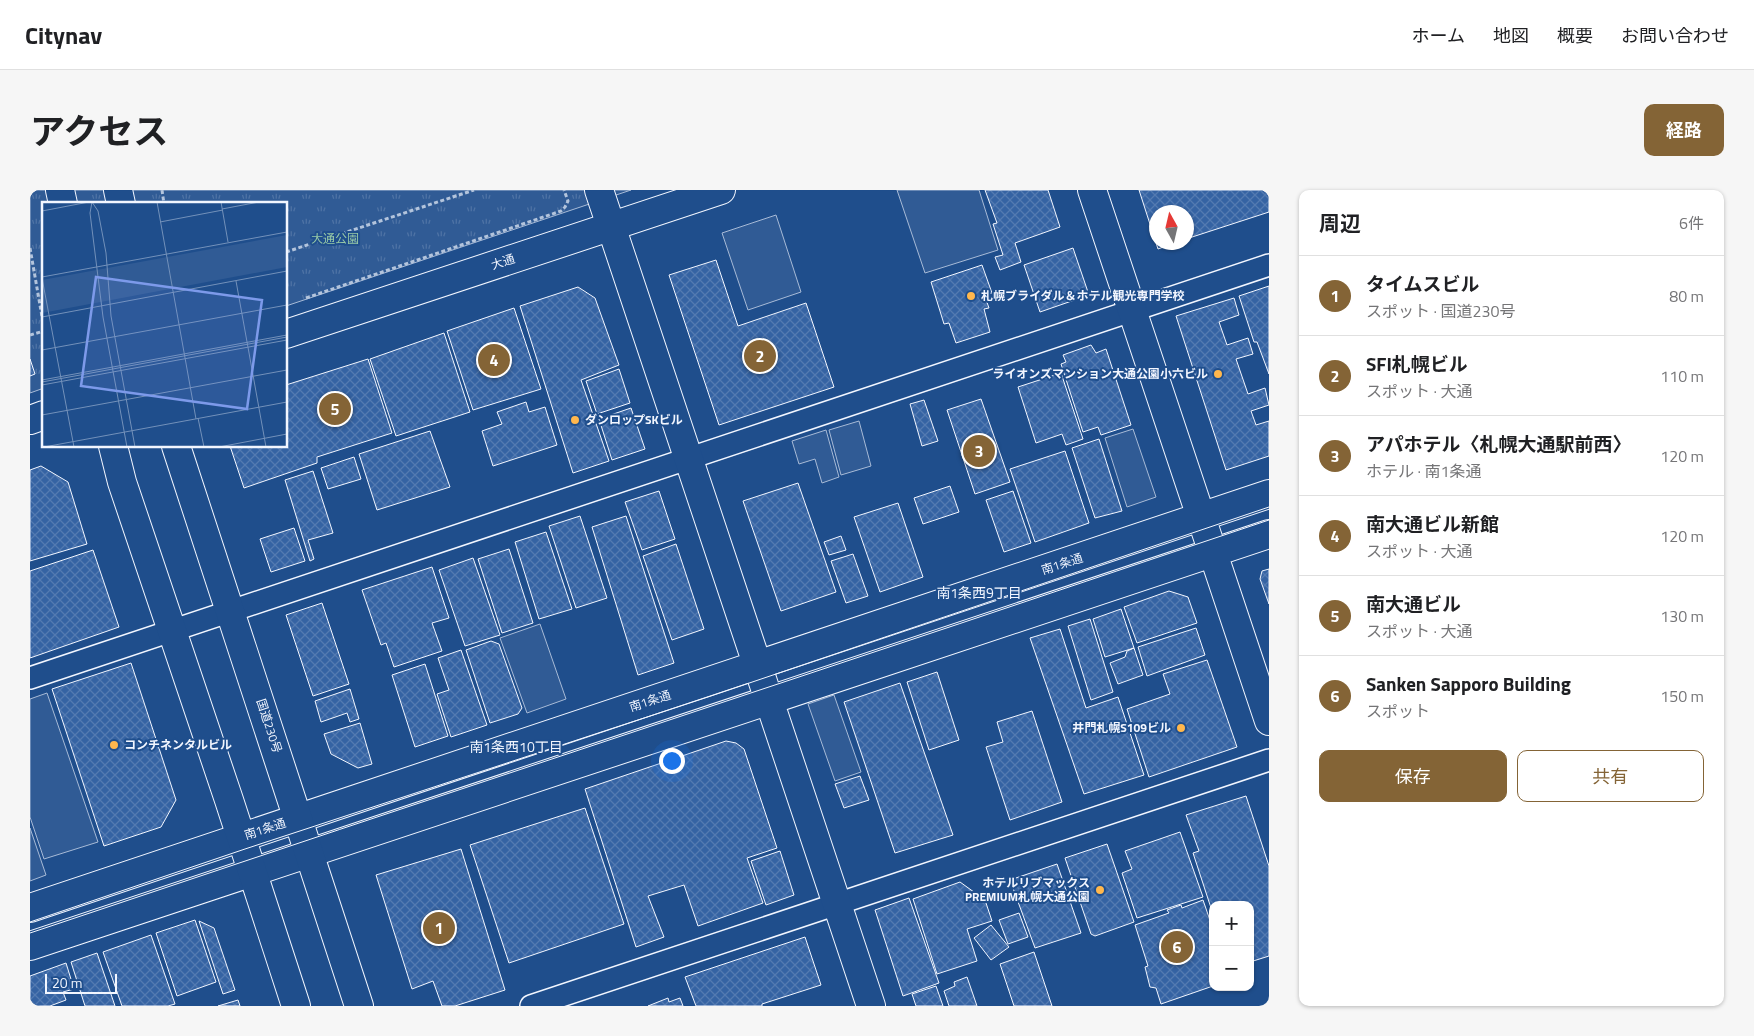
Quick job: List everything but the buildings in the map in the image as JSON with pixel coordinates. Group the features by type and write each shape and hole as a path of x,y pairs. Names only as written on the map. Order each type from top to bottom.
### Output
{"main road":[{"path":"599,190 871,1006"},
{"name":"大通","path":"288,333 720,190"},
{"path":"1092,190 1269,721"},
{"path":"30,420 42,416"},
{"path":"114,448 122,482 296,1006"},
{"name":"国道230号","path":"177,448 359,1006"},
{"name":"南1条通","path":"30,908 1269,494"},
{"path":"30,946 770,702 1269,534"}],"street":[{"path":"30,678 230,610 689,460 1269,265"},
{"path":"531,1006 1269,760"}],"path":[{"path":"288,251 474,190"},
{"path":"305,298 560,211 568,201 564,190"},
{"path":"30,248 42,318"},
{"path":"30,336 42,331"}],"shaded area":[{"path":"897,190 979,190 998,250 925,273"},
{"path":"776,215 801,292 748,310 722,233"},
{"path":"859,421 871,466 841,475 829,430"},
{"path":"1133,429 1156,497 1127,507 1105,438"},
{"path":"826,430 839,477 822,483 815,459 799,464 792,441"},
{"path":"540,624 566,699 527,713 500,638"},
{"path":"47,693 98,842 44,859 30,817 30,699"},
{"path":"834,695 861,772 835,781 808,704"},
{"path":"30,828 46,875 30,881"}],"green space":[{"name":"大通公園","path":"30,190 631,190 288,305 288,202 42,202 42,389 30,393"}],"tram line":[{"path":"30,922 245,849 711,696 1269,507"},
{"path":"30,933 1269,520"}],"place":[{"name":"札幌ブライダル＆ホテル観光専門学校","path":"971,296"},
{"name":"SFI札幌ビル","path":"760,356"},
{"name":"南大通ビル新館","path":"494,360"},
{"name":"ライオンズマンション大通公園小六ビル","path":"1218,374"},
{"name":"南大通ビル","path":"335,409"},
{"name":"ダンロップSKビル","path":"575,420"},
{"name":"アパホテル〈札幌大通駅前西〉","path":"979,451"},
{"name":"井門札幌S109ビル","path":"1181,728"},
{"name":"コンチネンタルビル","path":"114,745"},
{"name":"ホテルリブマックス PREMIUM札幌大通公園","path":"1100,890"},
{"name":"タイムスビル","path":"439,928"},
{"name":"Sanken Sapporo Building","path":"1177,947"}],"district":[{"name":"南1条西9丁目","path":"979,593"},
{"name":"南1条西10丁目","path":"516,747"}]}
